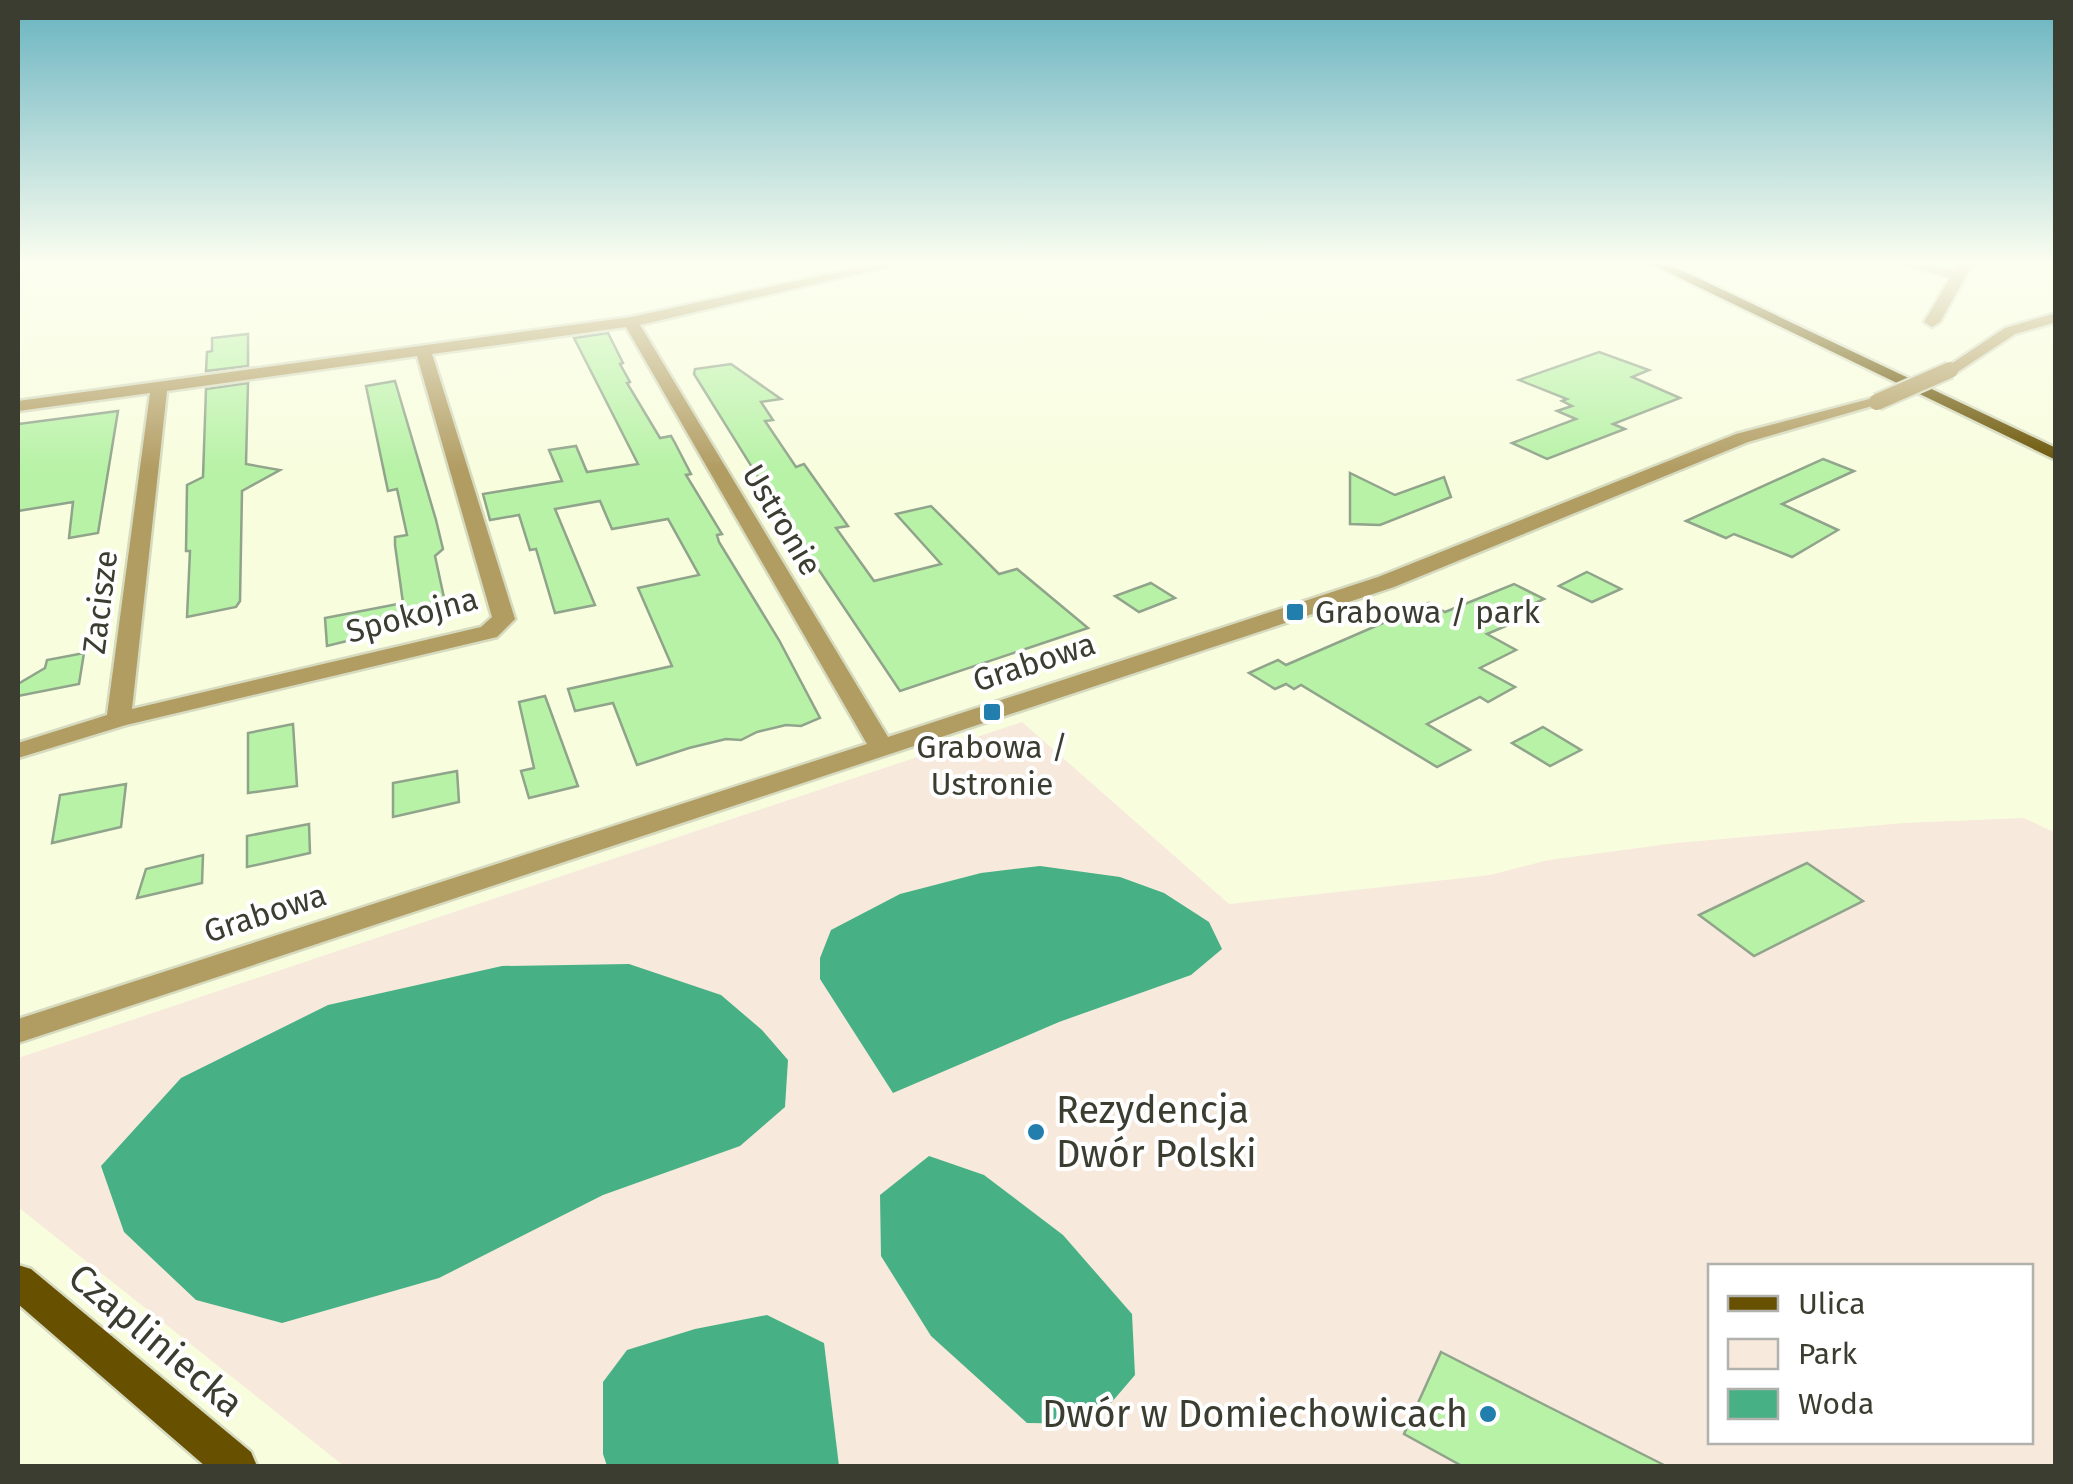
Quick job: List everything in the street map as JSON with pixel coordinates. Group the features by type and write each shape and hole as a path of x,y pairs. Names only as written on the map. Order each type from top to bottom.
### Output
{"main road":[{"path":"1800,332 2056,455"},
{"name":"Czapliniecka","path":"18,1281 236,1466"}],"street":[{"path":"18,406 555,332"},
{"name":"Ustronie","path":"637,332 882,748"},
{"name":"Grabowa","path":"18,1031 1386,582 1756,433 1877,402 1950,370 2010,332"},
{"name":"Spokojna","path":"119,719 490,632 500,626 504,619 424,350"},
{"name":"Zacisze","path":"119,719 159,386"},
{"path":"18,751 119,719"}],"green space":[{"name":"Rezydencja Dwór Polski","path":"1022,722 1229,904 1490,875 1549,860 1676,843 1905,823 2024,818 2056,833 2055,1466 344,1466 18,1207 18,1058"}],"water":[{"path":"1040,866 1120,877 1164,893 1209,922 1222,949 1191,975 1059,1022 893,1093 820,979 820,958 831,930 900,894 981,873"},
{"path":"629,964 721,995 762,1030 788,1060 785,1107 740,1146 603,1195 439,1278 282,1323 196,1300 124,1232 101,1166 181,1078 328,1005 502,966"},
{"path":"929,1156 984,1175 1063,1235 1132,1314 1135,1375 1093,1424 1027,1423 931,1336 881,1256 880,1195"},
{"path":"767,1315 824,1343 839,1466 607,1466 603,1454 603,1382 627,1350 695,1329"}],"building":[{"path":"608,333 623,363 620,364 630,382 627,383 660,438 671,436 691,474 686,475 722,534 717,535 719,542 779,640 820,718 801,726 786,725 757,732 741,740 726,739 689,748 637,765 613,703 575,711 568,689 672,666 638,588 699,575 668,519 612,529 600,501 555,509 595,605 555,613 536,549 530,550 519,515 490,520 483,494 562,481 549,450 576,446 587,472 638,464 574,338"},
{"path":"248,334 248,366 206,371 212,338"},
{"path":"1599,352 1649,370 1632,377 1680,398 1613,424 1625,429 1547,459 1512,443 1576,419 1557,411 1572,406 1562,401 1567,399 1519,380"},
{"path":"731,364 781,399 761,402 773,420 765,421 796,467 804,464 848,526 836,528 874,581 941,564 896,514 931,506 999,574 1017,569 1088,628 900,691 778,509 694,374 695,369"},
{"path":"395,381 443,549 435,556 448,616 327,646 325,618 403,603 395,537 407,535 397,489 388,491 366,386"},
{"path":"248,383 246,464 280,470 242,491 240,601 236,607 187,617 187,485 203,477 206,389"},
{"path":"118,411 98,533 69,538 73,502 18,511 18,424"},
{"path":"1823,459 1854,471 1782,504 1838,530 1792,557 1734,534 1726,538 1686,521"},
{"path":"1350,473 1395,495 1444,477 1451,497 1380,525 1350,524"},
{"path":"1587,572 1621,589 1592,602 1559,586"},
{"path":"1151,583 1175,598 1139,612 1115,596"},
{"path":"1514,584 1544,599 1508,616 1518,621 1487,634 1516,650 1480,668 1515,687 1488,702 1480,697 1427,724 1470,750 1437,767 1301,685 1294,689 1286,684 1275,689 1249,673 1278,660 1286,665 1429,603 1445,612"},
{"path":"84,653 79,684 18,696 18,684 45,668 47,660"},
{"path":"545,696 578,786 529,798 521,771 534,768 519,702"},
{"path":"293,724 297,786 248,793 248,733"},
{"path":"1543,727 1581,750 1550,766 1512,743"},
{"path":"457,771 459,802 393,817 393,783"},
{"path":"126,784 121,827 52,843 60,795"},
{"path":"309,824 310,853 247,867 247,836"},
{"path":"203,855 202,883 137,898 146,869"},
{"path":"1807,863 1863,901 1754,956 1699,915"},
{"name":"Dwór w Domiechowicach","path":"1441,1352 1666,1466 1462,1466 1404,1434"}],"place":[{"name":"Grabowa / park","path":"1295,612"},
{"name":"Grabowa / Ustronie","path":"992,712"},
{"name":"Rezydencja Dwór Polski","path":"1036,1132"},
{"name":"Dwór w Domiechowicach","path":"1488,1414"}]}
